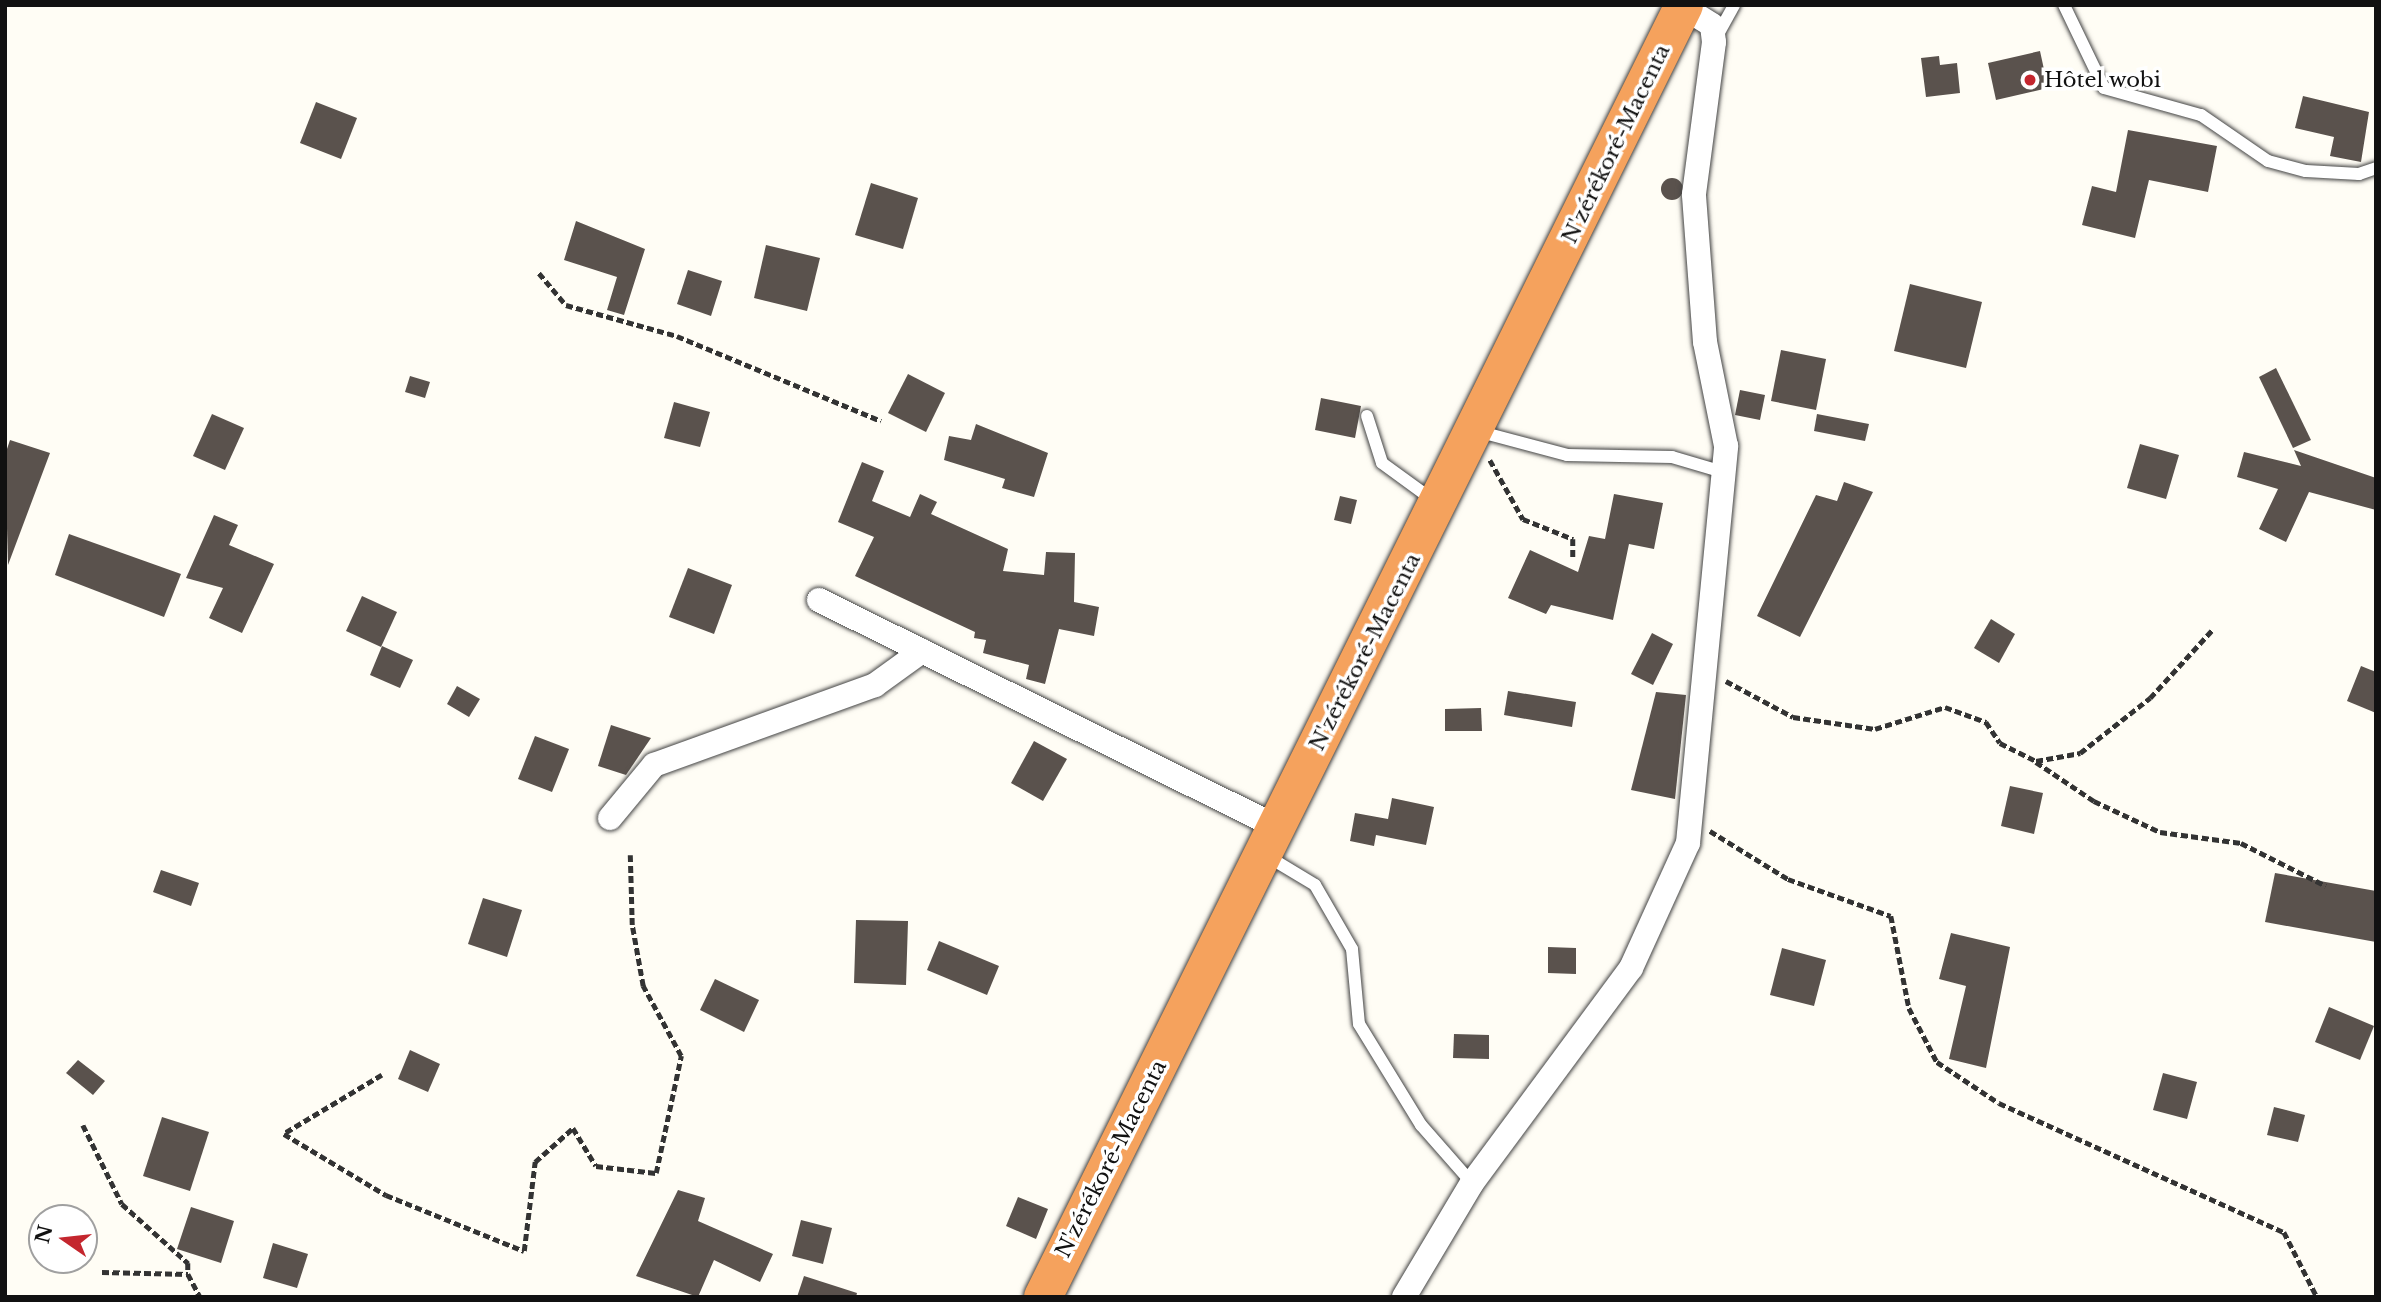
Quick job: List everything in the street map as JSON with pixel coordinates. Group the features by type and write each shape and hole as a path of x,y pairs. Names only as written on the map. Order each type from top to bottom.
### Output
{"highway":[{"name":"N'zérékoré-Macenta","path":"1043,1297 1476,431 1683,6"}],"street":[{"path":"1404,1297 1472,1183 1631,968 1688,843 1707,671 1726,446 1705,342 1694,194 1714,42 1712,26 1683,6"},
{"path":"819,600 922,651 1271,840"},
{"path":"610,818 654,765 875,685 922,651"}],"lane":[{"path":"1714,42 1734,5"},
{"path":"2064,5 2104,88 2201,115 2268,161 2306,172 2359,174 2376,168"},
{"path":"1367,416 1382,463 1439,505"},
{"path":"1476,431 1567,455 1672,457 1723,472"},
{"path":"1271,840 1315,885 1352,949 1359,1024 1421,1125 1472,1183"}],"path":[{"path":"539,273 566,305 677,336 881,421"},
{"path":"1476,431 1523,519 1573,539 1573,559"},
{"path":"2036,761 2080,753 2150,698 2212,630"},
{"path":"1707,671 1794,717 1875,729 1944,707 1986,722 2000,743 2036,761 2094,801 2160,832 2241,843 2326,886"},
{"path":"1692,820 1788,879 1891,916 1909,1008 1937,1062 1999,1102 2284,1232 2317,1297"},
{"path":"382,1075 285,1135 386,1195 524,1251 535,1162 573,1128 597,1166 656,1173 681,1056 643,986 632,925 631,855"},
{"path":"83,1125 122,1204 188,1263 188,1274 200,1297"},
{"path":"102,1272 188,1274"}],"building":[{"path":"2040,51 2048,88 1996,100 1988,63"},
{"path":"1939,56 1940,65 1957,63 1960,93 1926,97 1921,58"},
{"path":"2303,96 2369,112 2361,162 2330,156 2334,137 2295,128"},
{"path":"316,102 357,118 341,159 300,143"},
{"path":"2128,130 2217,146 2208,192 2149,180 2135,238 2082,225 2092,186 2116,192"},
{"path":"1672,178 1680,181 1683,189 1680,197 1672,200 1664,197 1661,189 1664,181"},
{"path":"871,183 918,198 903,249 855,235"},
{"path":"576,221 645,249 624,315 607,310 617,277 564,260"},
{"path":"766,245 820,258 807,311 754,298"},
{"path":"688,270 722,281 711,316 677,304"},
{"path":"1910,284 1982,302 1966,368 1894,351"},
{"path":"1781,350 1826,359 1816,410 1771,401"},
{"path":"2276,368 2311,440 2293,448 2259,377"},
{"path":"908,374 945,393 926,432 888,413"},
{"path":"410,376 430,382 425,398 405,392"},
{"path":"1740,390 1765,395 1760,420 1735,415"},
{"path":"1321,398 1361,406 1355,438 1315,430"},
{"path":"674,402 710,412 700,447 664,438"},
{"path":"212,414 244,428 225,470 193,456"},
{"path":"1817,414 1869,424 1865,441 1814,431"},
{"path":"976,424 1048,453 1034,497 1002,488 1005,479 944,460 949,436 971,440"},
{"path":"10,440 50,453 8,565 5,455"},
{"path":"2140,444 2179,455 2166,499 2127,488"},
{"path":"2294,450 2376,478 2376,510 2309,492 2286,542 2259,529 2278,489 2237,477 2244,452 2301,466"},
{"path":"862,462 884,471 872,501 910,517 920,494 937,502 931,514 1008,549 1003,571 1044,575 1046,552 1075,553 1074,602 1099,607 1094,636 1059,629 1045,684 1026,679 1029,665 983,653 986,640 974,638 975,632 855,576 874,537 838,522"},
{"path":"1844,482 1873,492 1800,637 1757,616 1816,495 1837,501"},
{"path":"1614,494 1663,503 1654,549 1629,544 1613,620 1551,605 1546,614 1508,598 1530,550 1578,572 1589,536 1605,539"},
{"path":"1340,496 1357,500 1351,524 1334,520"},
{"path":"214,515 238,525 229,545 274,564 242,633 209,618 223,588 186,578"},
{"path":"69,534 181,574 164,617 55,575"},
{"path":"688,568 732,585 714,634 669,617"},
{"path":"362,596 397,612 381,647 346,631"},
{"path":"1991,619 2015,634 1999,663 1974,648"},
{"path":"1652,633 1673,644 1653,685 1631,674"},
{"path":"382,646 413,660 400,688 370,675"},
{"path":"2361,666 2376,672 2376,713 2347,701"},
{"path":"457,686 480,699 469,717 447,704"},
{"path":"1508,691 1576,702 1572,727 1504,715"},
{"path":"1656,692 1686,695 1675,799 1631,790"},
{"path":"1481,708 1482,731 1445,731 1445,709"},
{"path":"611,725 651,738 626,775 598,766"},
{"path":"535,736 569,749 552,792 518,779"},
{"path":"1034,741 1067,759 1043,801 1011,783"},
{"path":"2010,786 2043,793 2034,834 2001,826"},
{"path":"1392,798 1434,807 1426,845 1376,835 1374,846 1350,841 1355,813 1388,819"},
{"path":"161,870 199,883 191,906 153,892"},
{"path":"2275,873 2376,891 2376,942 2265,922"},
{"path":"483,898 522,910 507,957 468,944"},
{"path":"856,920 908,921 906,985 854,983"},
{"path":"1951,933 2010,947 1986,1068 1949,1059 1966,986 1939,979"},
{"path":"939,941 999,966 987,995 927,970"},
{"path":"1548,947 1576,948 1576,974 1548,973"},
{"path":"1782,948 1826,960 1814,1006 1770,995"},
{"path":"715,979 759,1000 744,1032 700,1010"},
{"path":"2329,1007 2374,1026 2360,1060 2315,1042"},
{"path":"1454,1034 1489,1035 1489,1059 1453,1058"},
{"path":"410,1050 440,1064 428,1092 398,1079"},
{"path":"78,1060 105,1081 93,1095 66,1073"},
{"path":"2163,1073 2197,1082 2187,1119 2153,1110"},
{"path":"2274,1107 2305,1115 2298,1142 2267,1135"},
{"path":"162,1117 209,1132 190,1191 143,1176"},
{"path":"678,1190 705,1198 698,1221 773,1254 760,1282 714,1260 698,1297 636,1276"},
{"path":"1018,1197 1048,1209 1036,1239 1006,1226"},
{"path":"191,1207 234,1221 221,1263 177,1249"},
{"path":"801,1220 832,1228 823,1264 792,1256"},
{"path":"273,1243 308,1254 297,1288 263,1278"},
{"path":"804,1276 857,1293 856,1297 797,1297"}],"place":[{"name":"Hôtel wobi","path":"2030,80"}]}
